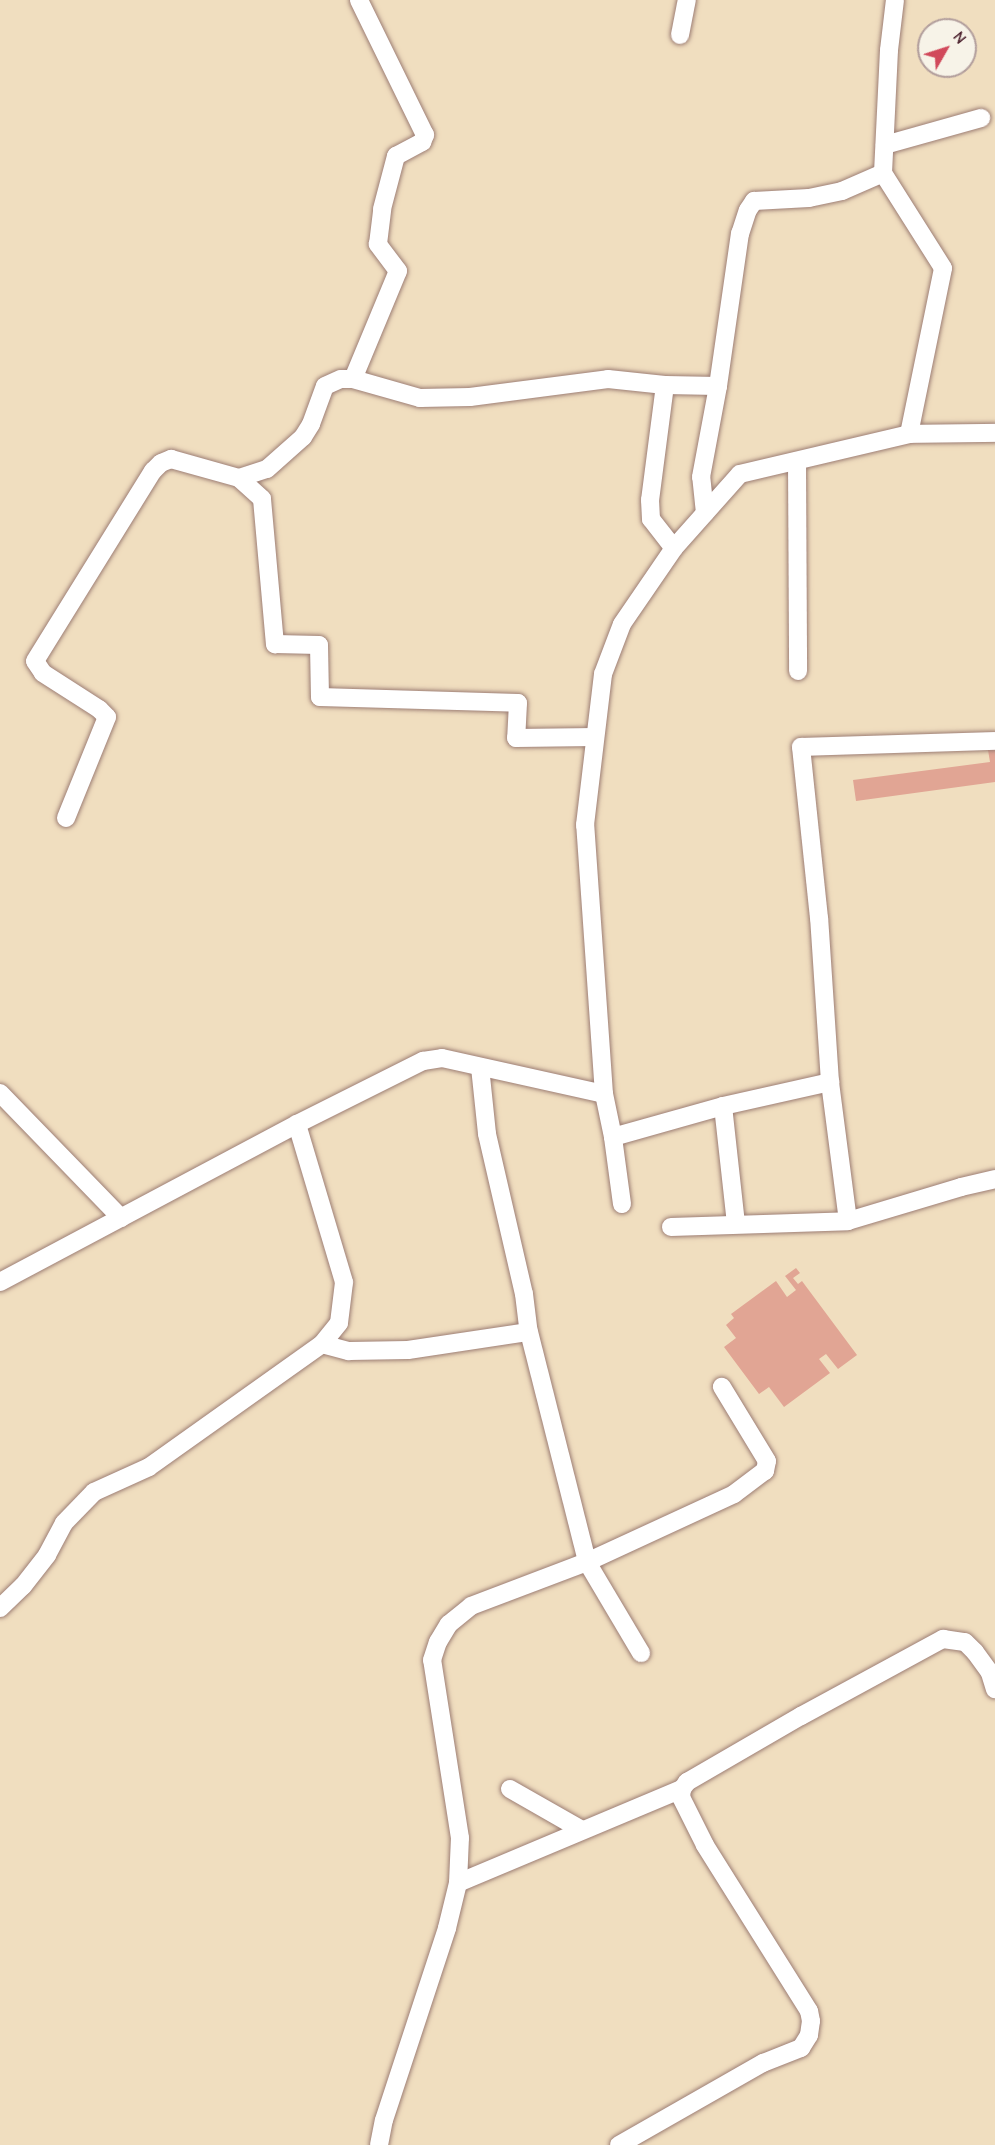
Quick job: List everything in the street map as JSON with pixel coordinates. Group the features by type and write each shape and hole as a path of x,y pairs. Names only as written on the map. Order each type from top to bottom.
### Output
{"street":[{"path":"353,379 398,271 378,244 382,209 396,156 422,142 425,135 359,0"},
{"path":"680,35 687,0"},
{"path":"895,0 889,50 884,173 943,268 909,434"},
{"path":"885,145 981,118"},
{"path":"705,513 701,477 718,386 740,234 748,210 754,201 775,198 809,198 842,191 884,173"},
{"path":"239,478 267,468 303,437 311,424 325,386 341,379 353,379 420,398 471,397 608,379 665,386 718,386"},
{"path":"665,386 650,500 651,519 674,548"},
{"path":"622,1204 613,1137 604,1094 585,825 603,674 621,624 674,548 740,474 909,434 995,433"},
{"path":"66,818 107,717 99,709 43,673 35,661 153,471 161,463 171,459 239,478 262,499 274,644 319,645 320,697 518,703 516,738 595,737"},
{"path":"797,461 798,671"},
{"path":"848,1221 830,1082 819,918 801,747 995,741"},
{"path":"0,1282 297,1124 423,1061 442,1058 604,1094"},
{"path":"480,1067 487,1134 524,1294 529,1332 587,1562 641,1653"},
{"path":"613,1137 723,1106 830,1082"},
{"path":"0,1093 121,1218"},
{"path":"723,1106 736,1223"},
{"path":"0,1608 23,1586 47,1555 64,1523 94,1492 149,1467 322,1344 339,1323 344,1282 297,1124"},
{"path":"671,1227 848,1221 995,1179"},
{"path":"322,1344 349,1351 408,1350 529,1332"},
{"path":"379,2145 384,2120 447,1928 458,1884 460,1838 432,1660 438,1642 449,1624 471,1606 587,1562 734,1494 765,1471 767,1461 722,1387"},
{"path":"619,2145 763,2063 801,2048 809,2036 811,2021 809,2011 705,1845 681,1797 682,1789 687,1782 801,1716 943,1640 965,1642 990,1673 995,1689"},
{"path":"510,1789 582,1830"},
{"path":"458,1884 682,1789"}],"building":[{"path":"995,749 995,782 856,801 853,780 990,762 988,750"},
{"path":"796,1268 800,1273 793,1278 798,1284 802,1281 857,1355 838,1369 826,1354 819,1359 830,1373 784,1407 769,1387 759,1394 724,1347 736,1338 726,1325 734,1318 731,1314 776,1281 787,1297 796,1290 785,1276"}]}
